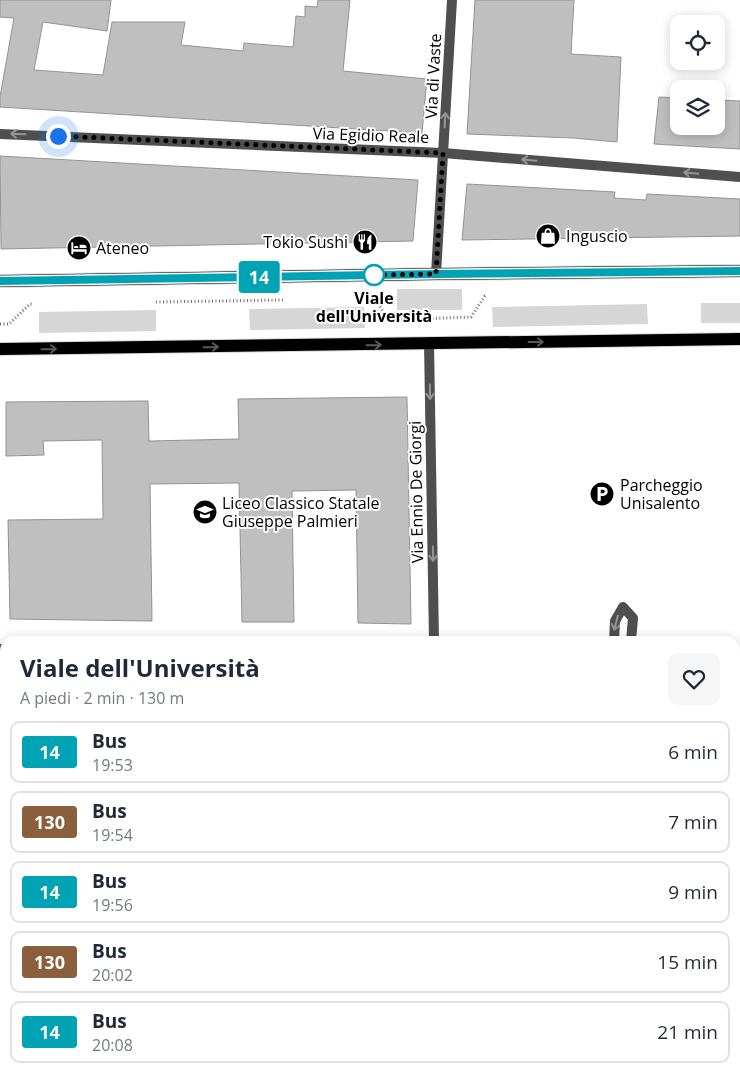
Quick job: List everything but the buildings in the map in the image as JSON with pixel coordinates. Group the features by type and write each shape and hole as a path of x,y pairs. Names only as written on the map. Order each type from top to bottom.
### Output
{"main road":[{"path":"0,281 740,271"},
{"path":"0,349 740,339"}],"street":[{"name":"Via di Vaste","path":"436,274 452,0"},
{"name":"Via Egidio Reale","path":"0,134 443,153 740,177"},
{"name":"Via Ennio De Giorgi","path":"429,343 434,636"},
{"path":"614,636 615,620 623,607 633,618 631,636"}],"path":[{"path":"365,298 375,298 389,320 471,317 485,296 495,296"},
{"path":"146,302 290,300"},
{"path":"0,324 9,324 30,304 39,304"}],"shaded area":[{"path":"397,289 462,289 462,310 397,310"},
{"path":"701,303 740,303 740,323 701,323"},
{"path":"647,304 648,324 493,327 492,307"},
{"path":"364,307 365,328 250,330 249,309"},
{"path":"156,310 156,331 39,333 39,312"}],"bus line":[{"name":"14","path":"0,281 740,271"}],"place":[{"name":"Inguscio","path":"548,236"},
{"name":"Tokio Sushi","path":"365,242"},
{"name":"Ateneo","path":"79,248"},
{"name":"Viale dell'Università","path":"374,275"},
{"name":"Parcheggio Unisalento","path":"602,494"},
{"name":"Liceo Classico Statale Giuseppe Palmieri","path":"205,512"}],"route":[{"path":"58,136 443,153 436,274 374,275"}]}
